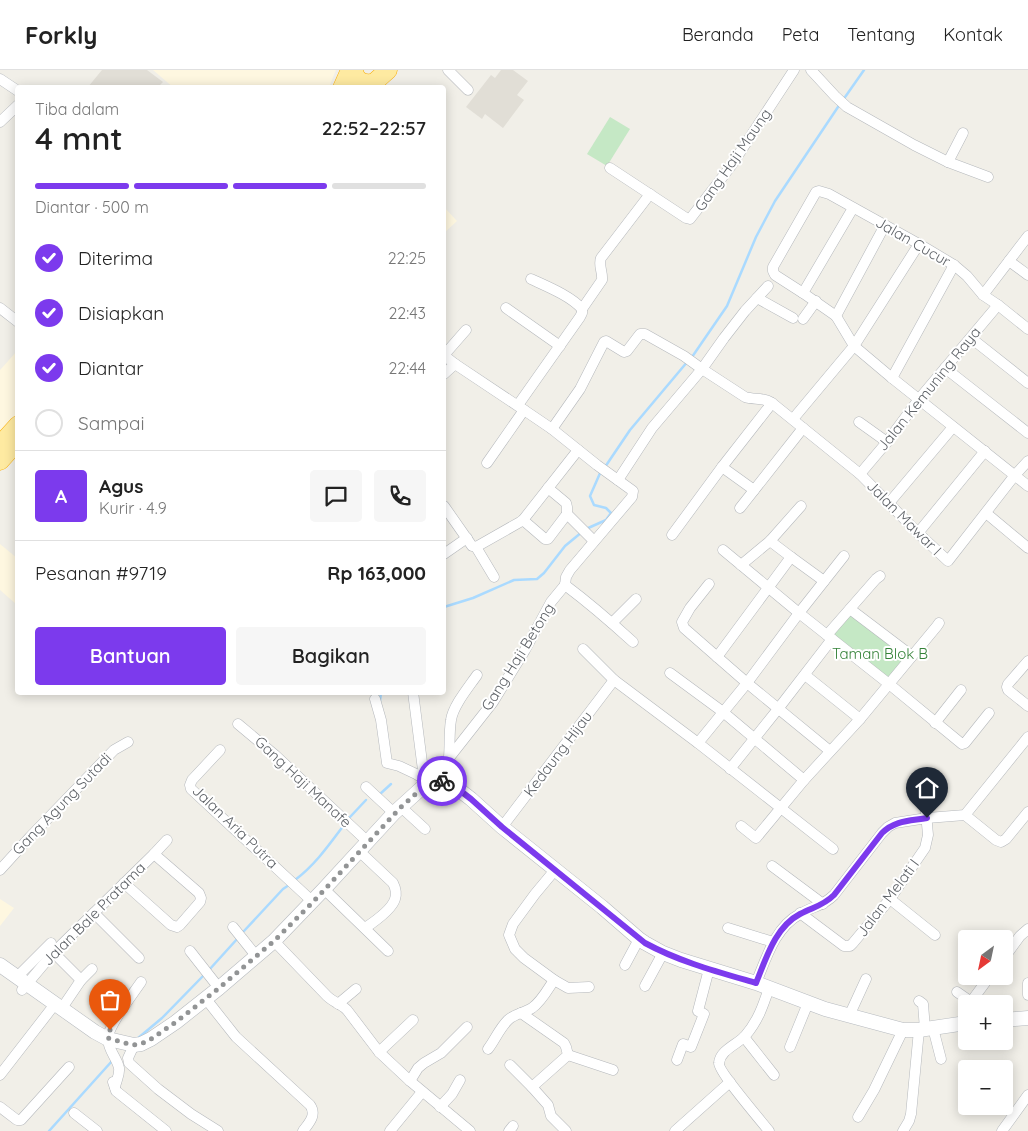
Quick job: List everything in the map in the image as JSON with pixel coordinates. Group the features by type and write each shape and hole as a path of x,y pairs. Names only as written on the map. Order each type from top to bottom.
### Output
{"highway":[{"path":"343,85 350,70"},
{"path":"354,70 356,78 370,85 388,70"},
{"path":"0,445 15,428"},
{"path":"0,461 15,444"}],"main road":[{"path":"0,965 22,984 56,1008 74,1028 82,1032 95,1032 131,1045 141,1044 176,1022 206,999 274,941 313,902 398,810 431,780 458,789 502,827 652,947 808,1003 904,1030 926,1029 958,1023"},
{"path":"0,975 22,984"},
{"path":"1013,1019 1028,1018"}],"street":[{"path":"448,70 468,90"},
{"name":"Gang Haji Maung","path":"610,168 686,218 692,218 731,166 794,70"},
{"path":"811,70 847,107 904,140 948,162 988,177"},
{"path":"0,79 15,89"},
{"path":"0,122 15,108"},
{"path":"948,162 963,132"},
{"name":"Jalan Cucur","path":"803,292 776,275 773,267 816,192 819,191 829,194 954,265 967,276 983,295 998,304 1028,329"},
{"path":"487,463 580,317 582,309 602,280 601,258 650,194"},
{"path":"853,208 803,292 836,316 854,346 1028,486"},
{"path":"836,316 885,225"},
{"path":"983,295 1028,236"},
{"path":"791,418 854,346 919,244"},
{"path":"1009,261 1028,275"},
{"path":"892,378 954,265"},
{"path":"531,279 553,289 582,309"},
{"path":"446,357 552,429 618,480 652,428 698,366 768,286"},
{"path":"756,298 798,318 816,302"},
{"name":"Jalan Kemuning Raya","path":"860,474 998,304"},
{"path":"0,308 15,320"},
{"path":"506,308 560,346"},
{"path":"446,353 466,330"},
{"path":"552,429 576,394 604,342 606,341 624,352 642,333 684,356 745,397 772,402 672,536"},
{"path":"971,338 1028,383"},
{"path":"446,372 455,364"},
{"path":"945,368 1028,433"},
{"name":"Jalan Mawar I","path":"772,402 860,474 948,561 986,513"},
{"path":"859,422 886,442"},
{"path":"889,503 953,426"},
{"path":"740,508 803,428"},
{"path":"476,547 523,520 578,450"},
{"path":"918,533 985,451"},
{"path":"1028,461 986,513 1028,548"},
{"path":"722,467 754,490"},
{"name":"Gang Haji Betong","path":"431,780 492,702 525,650 551,602 565,585 566,577 633,495 634,491 632,489 618,480"},
{"path":"523,520 548,539 567,514 567,505 548,488"},
{"path":"741,565 770,541 801,506"},
{"path":"446,509 472,546 476,547 494,577"},
{"path":"567,514 594,541"},
{"path":"446,553 467,538"},
{"path":"770,541 824,581"},
{"path":"723,550 962,744 964,744 989,712"},
{"path":"698,743 747,683 844,556"},
{"path":"717,657 791,558"},
{"path":"730,769 805,675 829,637 850,609 880,576"},
{"path":"709,584 690,608 682,622 684,628 830,751"},
{"path":"565,585 633,642"},
{"path":"612,623 636,599"},
{"path":"850,609 912,656"},
{"path":"741,826 756,838 804,780 860,719 938,623"},
{"path":"583,649 614,680 698,743 832,849"},
{"path":"1028,661 1007,687 1028,706"},
{"path":"670,673 722,712 804,780"},
{"path":"449,758 453,714 477,675"},
{"path":"805,675 860,719"},
{"name":"Kedaung Hijau","path":"502,827 614,680"},
{"path":"935,723 961,690"},
{"path":"414,695 431,780"},
{"path":"375,699 381,720 387,763 399,766 431,780"},
{"name":"Gang Haji Manafe","path":"238,724 275,755 318,796 364,846 393,882 396,888 396,898 391,906 365,928"},
{"path":"965,815 1028,737"},
{"name":"Gang Agung Sutadi","path":"0,870 114,750 128,742"},
{"name":"Jalan Aria Putra","path":"220,750 192,780 190,785 192,789 313,902"},
{"name":"Jalan Melati I","path":"800,913 844,946 850,946 890,899 925,848 928,835 923,780"},
{"path":"366,787 425,829"},
{"path":"769,1131 730,1082 719,1064 725,1052 744,1037 759,1016 762,985 773,942 782,929 792,918 823,904 834,895 882,833 895,823 965,815 1001,842 1006,839 1028,812"},
{"name":"Jalan Bale Pratama","path":"22,984 167,840"},
{"path":"124,883 171,925 177,927 180,925 200,902 201,898 199,893 154,854"},
{"path":"772,866 823,904"},
{"path":"555,870 513,924 509,935 515,948 524,958 554,980 568,988 589,987"},
{"path":"324,890 388,951"},
{"path":"890,899 935,935"},
{"path":"94,913 139,958"},
{"path":"233,927 256,956"},
{"path":"728,928 773,942"},
{"path":"1013,946 1028,929"},
{"path":"274,941 326,996 347,1010 379,1052 410,1082 470,1131"},
{"path":"22,984 51,943"},
{"path":"624,965 652,947"},
{"path":"645,986 652,947"},
{"path":"190,951 219,988"},
{"path":"59,958 81,980"},
{"path":"0,1075 56,1008 92,969"},
{"path":"677,1060 683,1044 691,1047 704,1014 698,1011 709,969"},
{"path":"850,1016 866,979"},
{"path":"488,1049 509,1018 536,1005 554,980"},
{"path":"141,982 113,1024 108,1038 118,1066 119,1074 115,1087 116,1091 166,1131"},
{"path":"1028,983 1028,995"},
{"path":"338,1004 356,989"},
{"path":"957,992 961,995"},
{"path":"206,999 236,1037 313,1108 313,1114 302,1131"},
{"path":"903,1131 911,1114 926,1029 923,1004 919,1001"},
{"path":"790,1047 808,1003"},
{"path":"522,1013 564,1043 568,1055"},
{"path":"379,1052 412,1020"},
{"path":"410,1082 418,1068 441,1053 467,1027"},
{"path":"926,1029 941,1059"},
{"path":"858,1117 874,1090 904,1030"},
{"path":"744,1037 774,1075"},
{"path":"131,1045 128,1058 129,1063 158,1089 191,1114 218,1131"},
{"path":"568,1055 613,1070"},
{"path":"532,1087 568,1055"},
{"path":"510,1065 548,1105 551,1116 566,1131"},
{"path":"0,1107 17,1120 21,1120 69,1067"},
{"path":"440,1107 452,1094 460,1080"},
{"path":"681,1129 730,1082"},
{"path":"390,1131 422,1092"},
{"path":"1002,1131 1028,1095"},
{"path":"74,1113 96,1131"}],"shaded area":[{"path":"102,70 147,70 163,82 160,85 90,85"},
{"path":"153,70 336,70 330,85 170,85"},
{"path":"501,70 513,70 528,81 517,95 524,100 503,128 485,114 482,119 466,107 491,75 495,78"},
{"path":"446,209 457,221 446,231"},
{"path":"15,353 15,416 0,434 0,370"},
{"path":"0,544 15,556 15,603 0,590"},
{"path":"0,899 14,908 0,926"}],"green space":[{"path":"610,117 630,129 607,166 587,154"},
{"name":"Taman Blok B","path":"850,609 912,656 889,684 827,635"}],"waterway":[{"path":"843,100 864,70"},
{"path":"692,357 727,306 756,237 775,201 840,104"},
{"path":"605,467 630,430 688,361"},
{"path":"586,529 606,520 611,513 606,508 594,505 590,496 601,471"},
{"path":"446,606 473,598 514,580 537,579 565,546 582,532"},
{"path":"380,701 381,695"},
{"path":"380,794 391,784"},
{"path":"350,817 366,800"},
{"path":"295,880 315,861 344,825"},
{"path":"244,931 289,885"},
{"path":"209,970 238,938"},
{"path":"137,1039 162,1018 204,975"},
{"path":"49,1131 112,1061"}],"way so far":[{"path":"110,1030 108,1038 134,1045 151,1039 176,1022 274,941 401,807 429,782 442,781"}],"route":[{"path":"442,781 458,789 471,799 502,827 645,943 681,960 756,983 773,942 792,918 829,900 888,827 895,823 927,818"}]}
